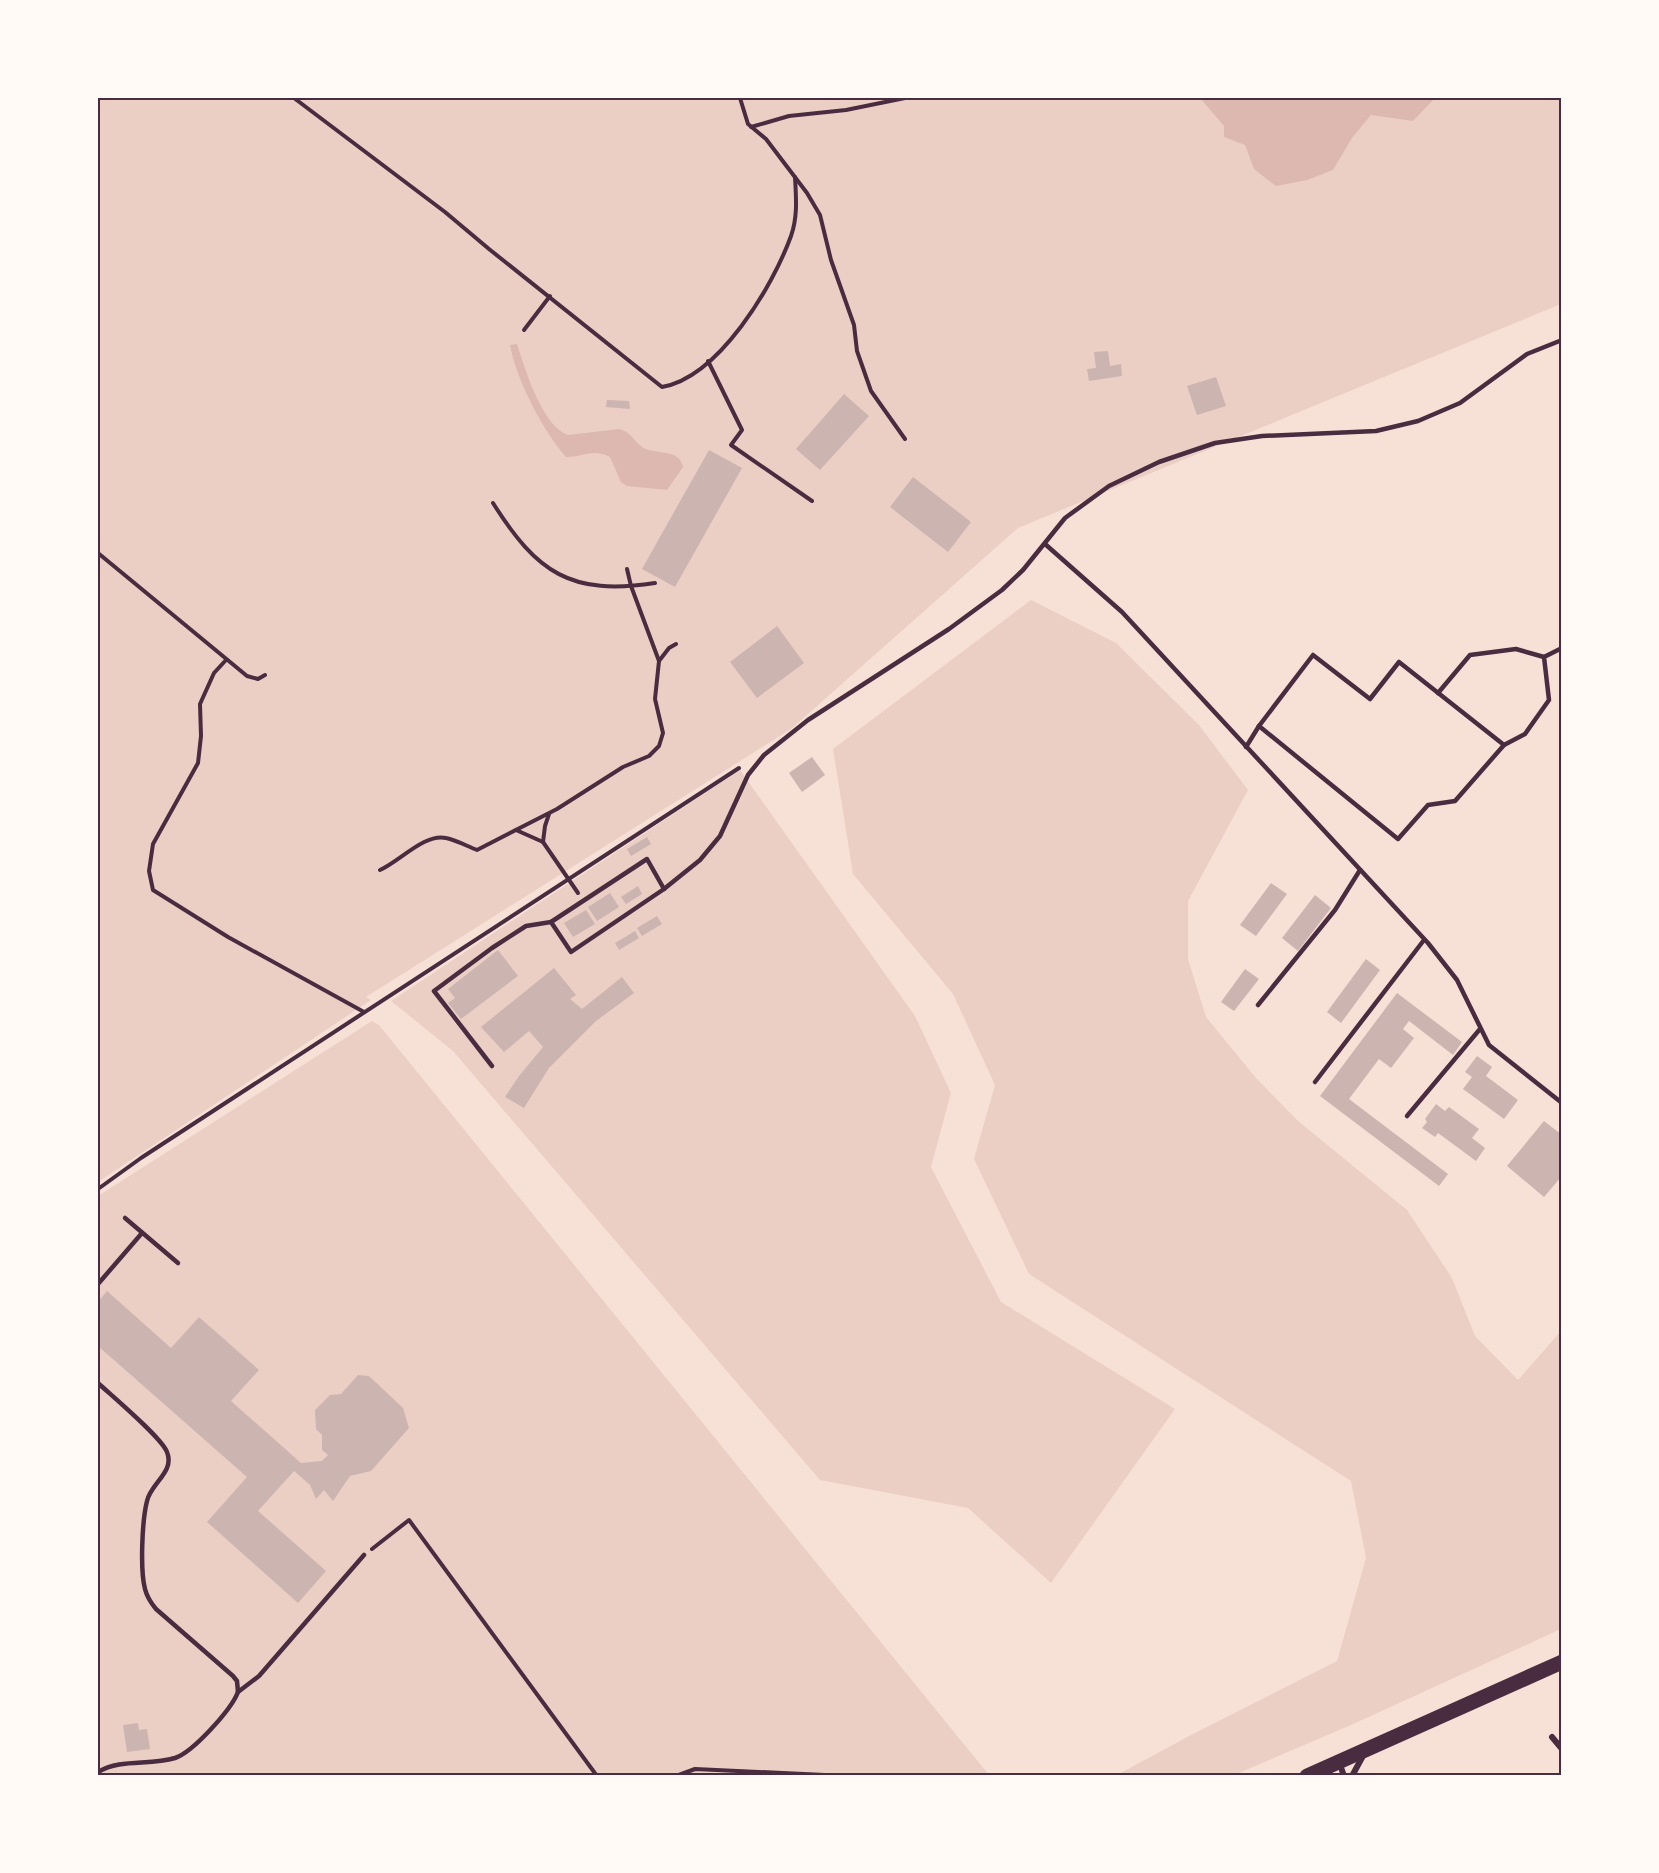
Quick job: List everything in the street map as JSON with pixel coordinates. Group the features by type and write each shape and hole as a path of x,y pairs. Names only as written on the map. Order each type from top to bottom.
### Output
{"main road":[{"path":"1308,1776 1342,1768 1368,1748 1562,1662"}],"street":[{"path":"1552,1737 1562,1749"},
{"path":"1352,1776 1368,1748"}],"lane":[{"path":"551,922 571,952 664,889 700,860 720,836 748,775 764,755 808,720 949,628 1002,590 1045,544 1065,518 1109,486 1159,462 1215,443 1262,436 1376,431 1418,421 1460,403 1527,354 1562,340"},
{"path":"1045,544 1122,612 1424,939 1457,980 1489,1045 1562,1103"},
{"path":"1438,693 1470,655 1516,649 1544,657 1562,648"},
{"path":"1246,747 1258,726 1313,656 1370,699 1399,662 1504,745"},
{"path":"1258,726 1398,839 1428,805 1455,801 1504,745 1525,734 1549,700 1544,657"},
{"path":"492,1066 434,992 492,948 526,926 551,922 647,859 664,889"},
{"path":"1258,1005 1335,910 1360,870"},
{"path":"1314,1082 1424,939"},
{"path":"1407,1116 1480,1029"},
{"path":"125,1218 178,1263"},
{"path":"98,1284 142,1233"},
{"path":"98,1383 154,1436 168,1454 168,1466 147,1500 143,1544 143,1581 147,1596 156,1609 233,1676 237,1681 238,1692"},
{"path":"98,1772 120,1764 168,1759 183,1754 221,1716 238,1692 259,1676 364,1556"}],"path":[{"path":"294,98 445,212 662,387 678,384 708,361 741,329 768,285 792,234 797,208 795,177"},
{"path":"740,98 747,124 766,139 820,214 831,260 854,325 857,351 871,391 905,439"},
{"path":"751,127 789,116 846,110 905,98"},
{"path":"524,330 550,296"},
{"path":"708,361 742,430 731,445 812,501"},
{"path":"493,502 507,525 540,563 564,577 591,585 631,586 655,583"},
{"path":"98,553 247,676 258,680 265,675"},
{"path":"380,870 394,864 429,838 438,836 477,850 581,795 623,767 649,756 659,746 663,734 655,699 659,662 627,569"},
{"path":"659,662 669,648 676,644"},
{"path":"226,660 214,673 201,704 198,763 153,844 149,871 153,890 228,937 365,1012"},
{"path":"98,1189 141,1158 756,757 764,755"},
{"path":"543,842 549,813"},
{"path":"516,831 543,842 583,901"},
{"path":"364,1556 409,1520 597,1776"},
{"path":"675,1776 695,1769 846,1776"}],"shaded area":[{"path":"98,98 1561,98 1561,304 1018,528 791,729 366,997 371,1000 98,1182"},
{"path":"1200,98 1435,98 1413,121 1371,115 1352,138 1333,170 1307,180 1276,186 1254,169 1245,145 1224,137 1224,126"},
{"path":"517,344 536,396 550,421 559,430 568,435 619,429 626,432 647,450 672,454 681,461 683,467 667,490 627,486 621,482 610,457 604,454 593,453 566,457 548,433 524,389 510,345"},
{"path":"1031,600 1116,643 1199,725 1248,790 1188,901 1188,959 1206,1017 1256,1078 1298,1121 1407,1210 1452,1278 1475,1336 1518,1380 1561,1331 1561,1629 1351,1725 1234,1775 1117,1775 1337,1661 1366,1558 1351,1481 1029,1274 974,1159 995,1085 953,994 853,874 833,749"},
{"path":"740,770 915,1016 951,1093 931,1167 1001,1302 1175,1409 1051,1583 968,1508 820,1480 453,1051 391,1001"},
{"path":"372,1021 379,1025 989,1775 98,1776 98,1196"}],"building":[{"path":"1108,351 1110,366 1121,364 1122,376 1089,381 1087,369 1096,368 1094,352"},
{"path":"1216,377 1226,406 1197,415 1187,386"},
{"path":"844,394 869,416 820,470 796,449"},
{"path":"607,400 629,401 630,409 606,407"},
{"path":"709,450 742,468 675,587 642,569"},
{"path":"913,477 971,522 948,552 890,507"},
{"path":"777,626 804,663 757,698 730,662"},
{"path":"812,757 825,775 802,792 789,773"},
{"path":"647,837 651,844 631,856 627,849"},
{"path":"1271,883 1287,894 1256,936 1240,925"},
{"path":"638,886 642,894 626,904 621,897"},
{"path":"610,893 619,907 597,921 588,907"},
{"path":"1315,895 1331,908 1298,951 1282,938"},
{"path":"586,910 595,924 573,937 564,923"},
{"path":"657,916 662,924 642,936 637,928"},
{"path":"635,931 639,938 619,950 615,943"},
{"path":"498,950 518,976 461,1019 448,1003 455,998 448,989"},
{"path":"1366,959 1380,970 1341,1023 1327,1012"},
{"path":"554,968 576,995 570,999 582,1009 622,977 634,993 596,1021 549,1068 524,1108 505,1097 543,1047 529,1031 504,1052 481,1027"},
{"path":"1245,969 1259,979 1234,1011 1221,1002"},
{"path":"1397,993 1462,1042 1453,1055 1409,1021 1403,1029 1414,1038 1391,1068 1379,1059 1349,1099 1448,1174 1439,1186 1320,1096"},
{"path":"1477,1056 1492,1067 1486,1076 1518,1100 1504,1119 1463,1089 1472,1077 1465,1072"},
{"path":"1436,1104 1445,1111 1449,1107 1479,1129 1472,1138 1485,1148 1476,1161 1438,1133 1435,1137 1422,1128 1427,1122 1425,1119"},
{"path":"1544,1121 1562,1135 1562,1176 1544,1197 1507,1166"},
{"path":"107,1291 171,1348 199,1317 259,1370 231,1401 301,1463 322,1461 328,1455 322,1450 322,1435 316,1429 315,1410 330,1395 341,1394 358,1375 369,1376 403,1408 409,1428 371,1471 350,1476 333,1501 324,1490 316,1499 310,1485 294,1471 258,1511 326,1571 298,1603 207,1522 247,1477 98,1346 98,1302"},
{"path":"138,1723 139,1730 147,1729 150,1749 127,1752 123,1725"}]}
